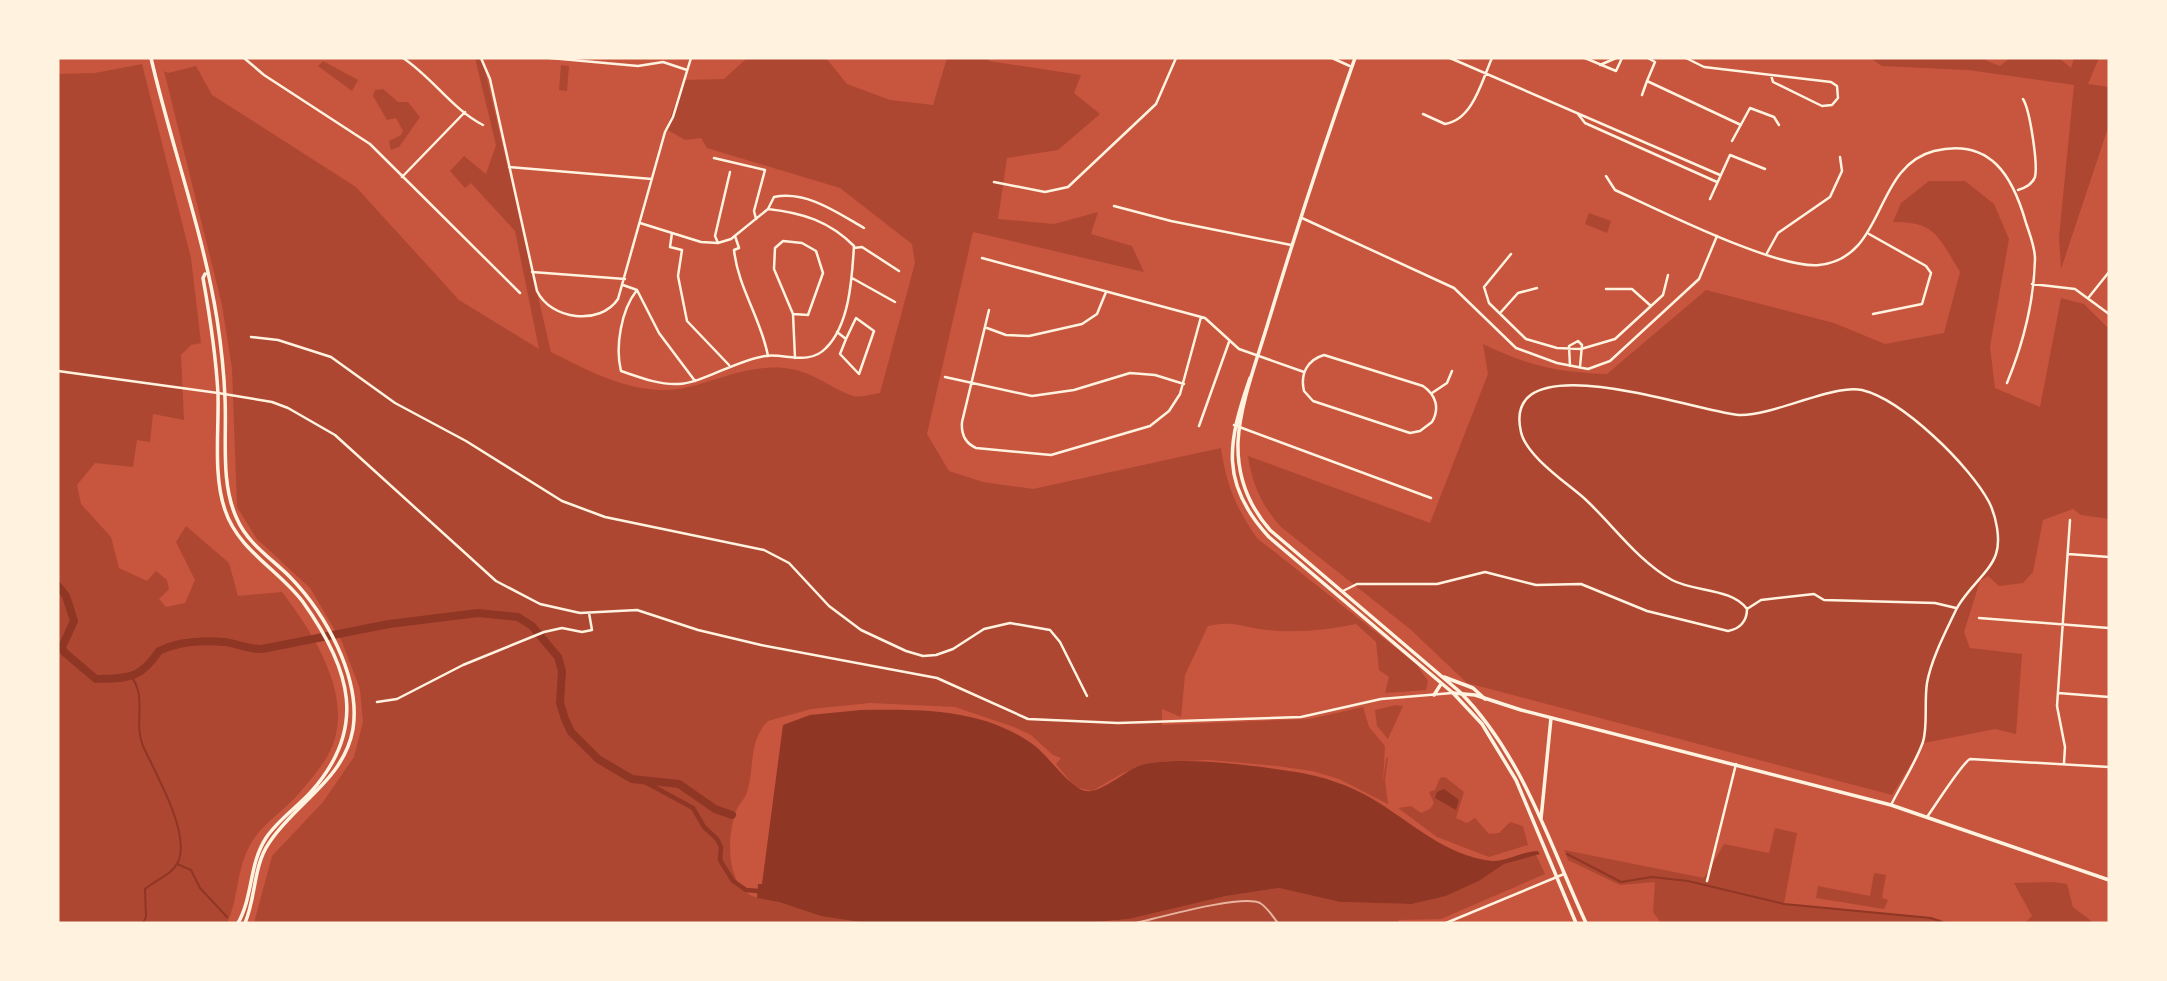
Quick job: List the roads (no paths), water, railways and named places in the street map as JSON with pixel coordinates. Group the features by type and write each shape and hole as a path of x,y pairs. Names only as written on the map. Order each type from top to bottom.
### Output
{"main road":[{"path":"151,58 217,318 225,395 228,488 235,516 252,543 299,588 324,631 346,698 348,716 341,750 312,791 266,837 253,866 238,923"},
{"path":"1355,58 1234,425 1234,473 1239,492 1251,517 1269,537 1453,693 1495,742 1529,811 1576,923"},
{"path":"206,273 203,278 218,393 219,485 228,519 244,544 294,590 334,642 352,696 354,714 349,743 342,759 316,793 269,842 258,867 244,923"},
{"path":"1258,356 1240,428 1241,474 1252,506 1270,530 1460,692 1500,740 1541,821 1586,923"},
{"path":"228,519 235,516"},
{"path":"1442,676 1474,688 1485,699"},
{"path":"1434,695 1440,682"},
{"path":"1453,693 1460,692 1891,805 2109,880"},
{"path":"1541,821 1551,718"},
{"path":"1529,811 1535,809"}],"street":[{"path":"244,58 264,75 356,132 520,293"},
{"path":"403,58 483,125"},
{"path":"481,58 489,79 532,272 545,303 572,316 606,311 618,299 652,179 691,58"},
{"path":"552,58 644,64 663,62 687,70"},
{"path":"644,64 645,58"},
{"path":"994,182 1045,192 1069,187 1156,104 1177,58"},
{"path":"1332,58 1352,66"},
{"path":"1450,58 1578,114 1587,115 1720,175"},
{"path":"1423,114 1444,124 1460,117 1474,100 1492,58"},
{"path":"1585,58 1616,71 1622,58"},
{"path":"1600,65 1616,58"},
{"path":"1642,95 1656,60 1648,58"},
{"path":"1686,58 1704,67 1771,75 1834,83 1839,89 1838,98 1829,106 1822,106 1773,82 1771,75"},
{"path":"1647,81 1741,125"},
{"path":"2017,191 2030,184 2035,175 2028,110 2023,99"},
{"path":"1732,141 1752,107 1774,117 1779,125"},
{"path":"402,177 465,112"},
{"path":"1578,114 1585,122 1717,182"},
{"path":"1606,176 1615,190 1717,236 1795,263 1825,264 1851,253 1869,233 1899,173 1915,160 1935,151 1956,149 1986,157 2009,177 2017,191 2034,248 2024,342 2007,383"},
{"path":"1710,199 1732,154 1765,169"},
{"path":"1767,253 1782,229 1830,197 1842,171 1840,156"},
{"path":"714,158 765,170 754,211 756,219"},
{"path":"509,167 652,179"},
{"path":"718,243 715,236 730,172"},
{"path":"640,223 701,242 718,243 735,235 756,219 768,209 774,197 785,195 825,205 864,228"},
{"path":"1114,206 1261,241 1292,245"},
{"path":"637,290 629,299 616,351 621,371 647,380 679,384 729,365 768,356 804,359 825,349 837,332 852,278 854,248 836,228 799,212 768,209"},
{"path":"1302,218 1454,288 1516,348 1570,366 1595,369 1610,361 1698,280 1717,236"},
{"path":"672,233 670,247 682,250 678,276 687,321 729,365"},
{"path":"1869,233 1926,265 1931,273 1922,304 1873,314"},
{"path":"735,235 739,248 734,250 742,287 764,334 768,356"},
{"path":"793,314 808,316 823,273 816,251 802,243 783,241 775,248 774,268 793,314 795,358"},
{"path":"854,248 862,247 899,271"},
{"path":"1511,254 1484,287 1489,303 1526,339 1570,349 1581,349 1615,339 1663,295 1668,275"},
{"path":"982,258 1201,317 1215,325 1229,342 1258,356 1304,372"},
{"path":"532,272 625,279"},
{"path":"2089,298 2109,272"},
{"path":"852,278 895,302"},
{"path":"2032,284 2075,289 2109,314"},
{"path":"623,285 637,290 659,333 695,380"},
{"path":"1500,314 1518,293 1536,288"},
{"path":"1606,289 1632,289 1642,294 1651,306"},
{"path":"987,329 1006,335 1029,336 1082,324 1097,314 1106,292"},
{"path":"989,310 987,329 961,427 968,444 976,448 1042,456 1150,426 1175,403 1184,384 1201,317"},
{"path":"856,318 874,331 859,374 840,354 846,339 856,318"},
{"path":"837,332 846,339"},
{"path":"251,337 278,340 331,357 395,403 466,441 562,501 605,517 764,550 789,563 829,607 861,630 905,651 923,656 936,655 984,629 1010,623 1050,630 1060,642 1087,696"},
{"path":"1570,366 1570,343 1578,341 1582,345 1580,368"},
{"path":"1199,426 1229,342"},
{"path":"1329,356 1423,386 1432,393 1437,408 1432,422 1425,429 1410,433 1313,401 1304,391 1304,372 1311,361 1329,356"},
{"path":"1432,393 1447,383 1452,370"},
{"path":"58,372 272,402 313,420 352,449 496,581 549,607 589,613 637,610 761,645 937,678 1012,713 1040,721 1118,723 1301,717 1381,699 1453,693"},
{"path":"945,377 1020,395 1041,396 1130,373 1155,375 1184,384"},
{"path":"1749,607 1732,596 1688,587 1672,580 1634,550 1525,443 1520,416 1528,400 1549,387 1574,385 1637,391 1711,411 1740,415 1848,391 1870,393 1918,424 1956,460 1989,503 1995,517 1997,551 1956,608 1927,681 1924,740 1891,805"},
{"path":"1234,425 1431,498"},
{"path":"2064,764 2065,747 2057,714 2070,520"},
{"path":"2067,554 2109,557"},
{"path":"1343,591 1357,584 1437,584 1485,572 1536,585 1581,584 1647,611 1722,631 1738,628 1746,618 1749,607 1761,600 1814,594 1824,600 1935,604 1956,608"},
{"path":"377,702 397,699 463,665 544,632 562,628 582,632 592,630 589,613"},
{"path":"1979,618 2109,628"},
{"path":"2058,692 2109,697"},
{"path":"1926,818 1951,785 1961,765 1970,759 2109,767"},
{"path":"1707,881 1736,764"},
{"path":"1446,923 1564,874"}],"waterway":[{"path":"58,586 66,596 74,621 62,647 64,652 96,679 133,675 146,667 159,651 191,642 224,642 262,649 389,624 478,613 518,617 532,626 558,657 562,671 560,703 565,719 571,732 598,759 632,779 679,784 715,809 732,815"},
{"path":"130,675 138,692 140,737 170,803 180,835 181,850 178,862 172,870 145,889 146,917 143,923"},
{"path":"645,782 693,808 704,827 717,839 721,847 720,860 733,881 746,890 758,891"},
{"path":"1567,854 1621,882 1652,877 1688,881 1784,904 1931,918 1944,923"},
{"path":"177,864 191,870 200,888 227,917"}],"railway":[{"path":"1136,923 1219,904 1250,901 1263,905 1278,923"}]}
